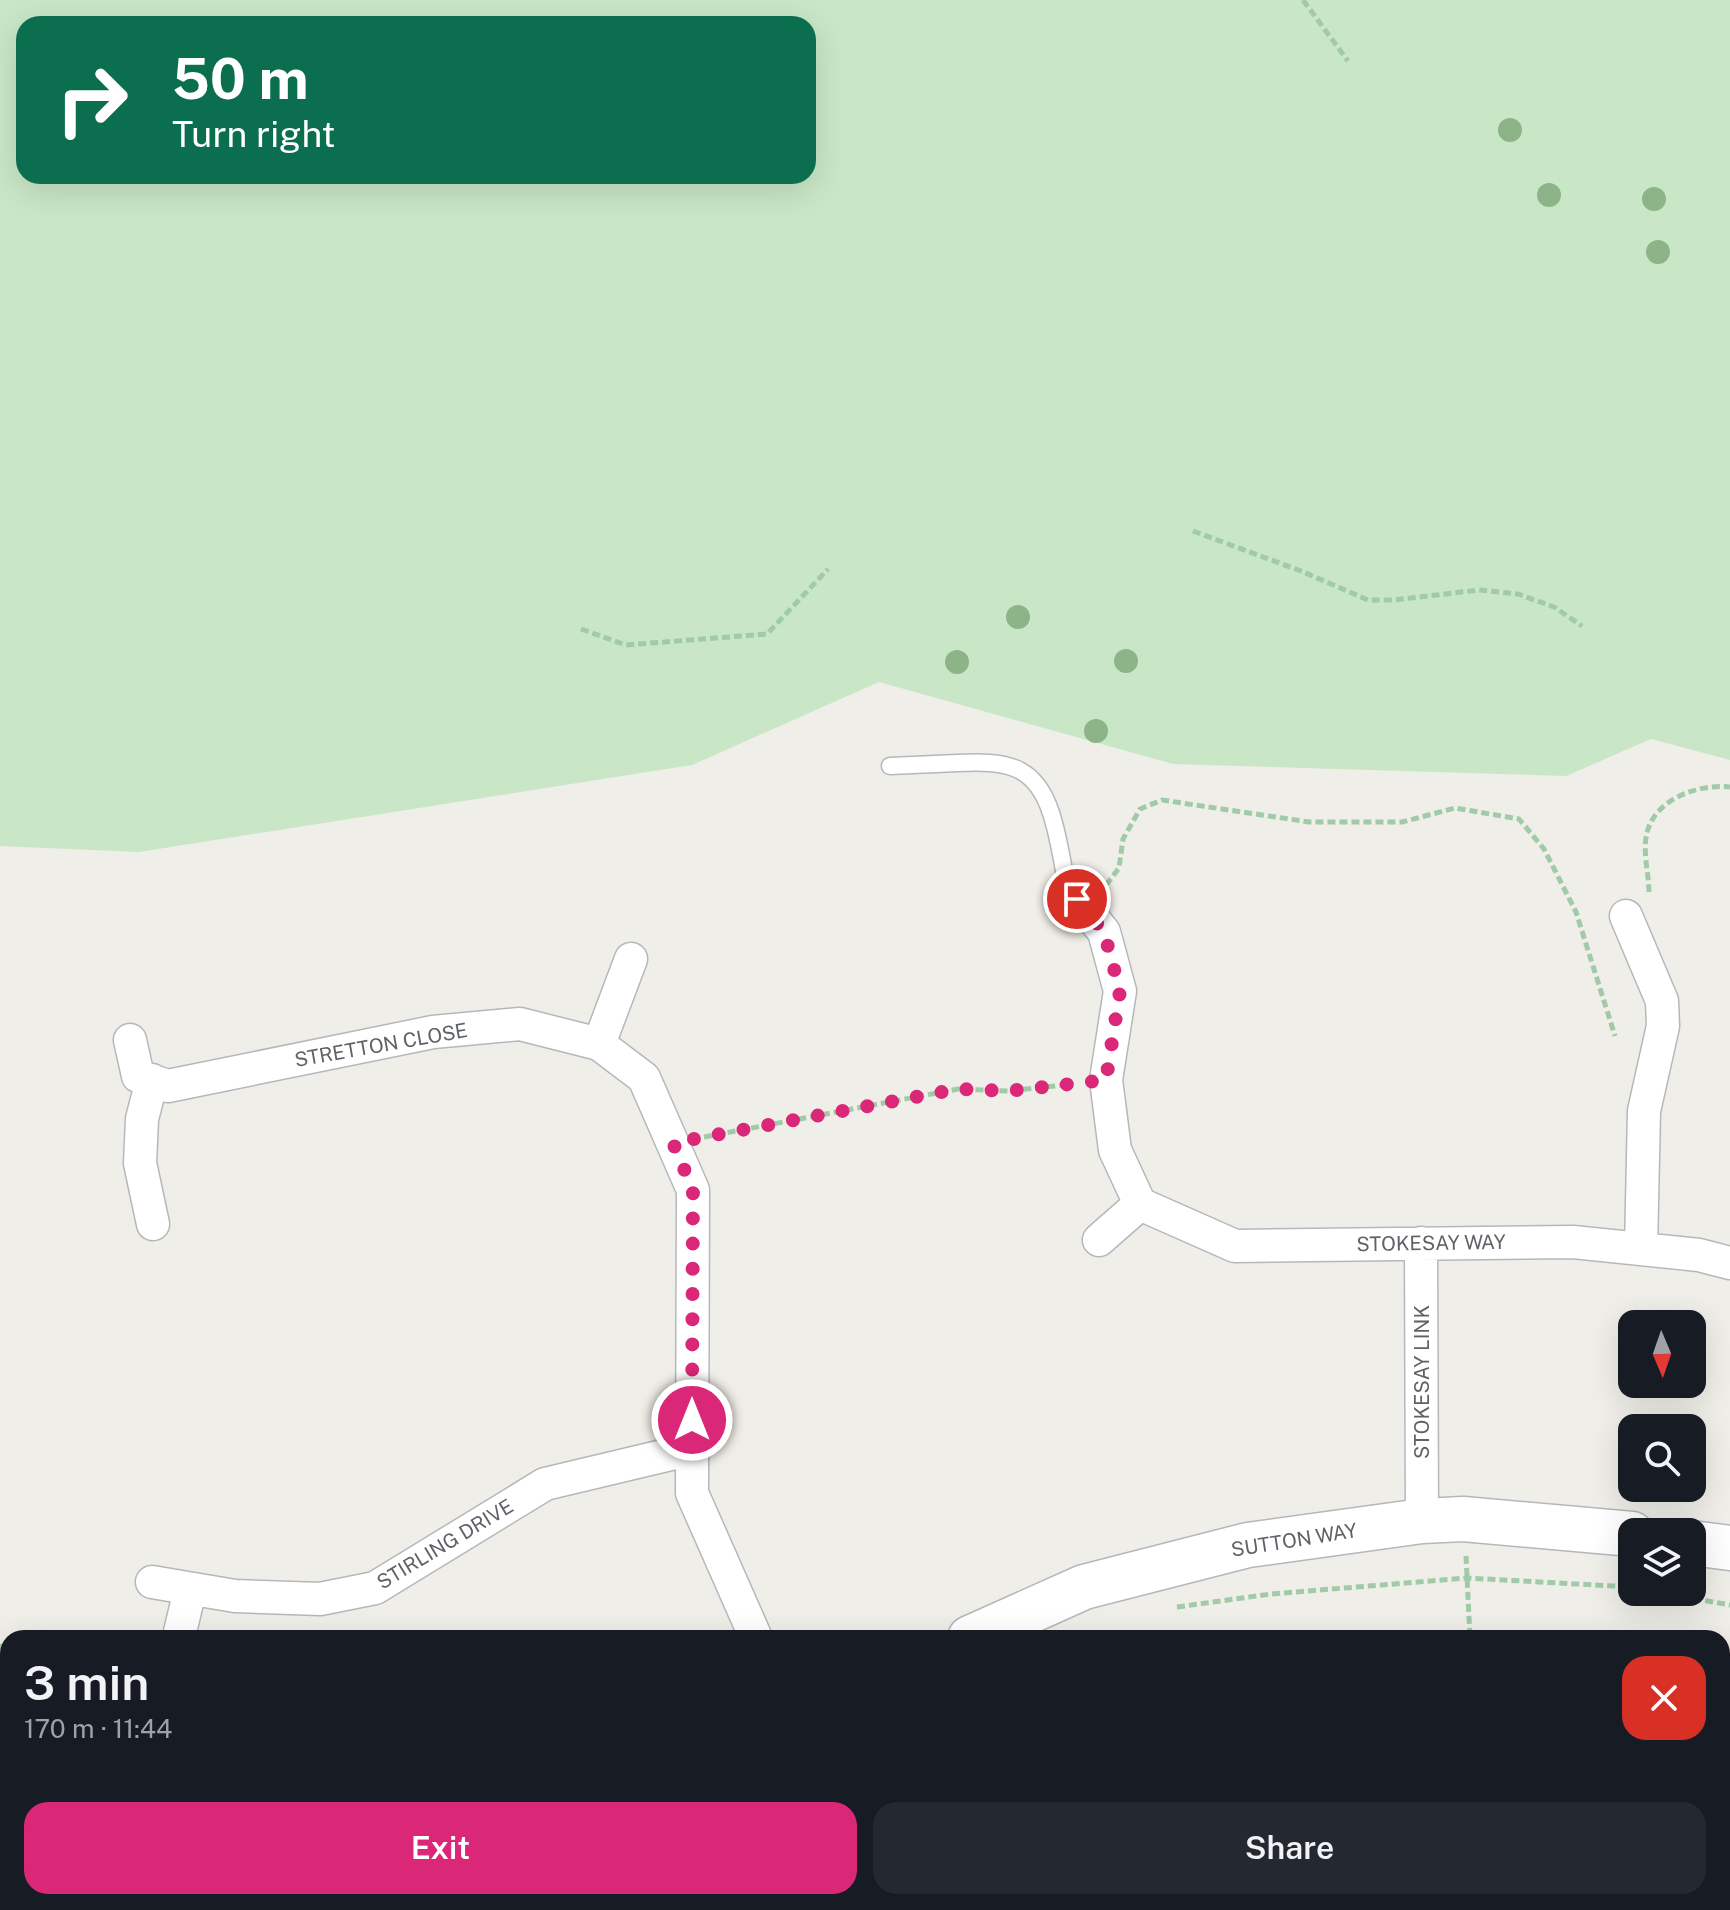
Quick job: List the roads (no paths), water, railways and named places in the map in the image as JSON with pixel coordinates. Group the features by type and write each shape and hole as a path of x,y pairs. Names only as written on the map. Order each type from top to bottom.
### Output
{"street":[{"path":"1067,886 1104,932 1120,991 1106,1080 1115,1150 1140,1204 1099,1240"},
{"path":"1626,916 1662,1001 1663,1026 1644,1111 1641,1249"},
{"path":"599,1044 631,959"},
{"name":"STRETTON CLOSE","path":"152,1080 168,1086 433,1032 520,1024 599,1044 644,1078 693,1190 692,1493 752,1630"},
{"path":"130,1040 138,1076 152,1080 142,1119 140,1163 153,1224"},
{"name":"STOKESAY WAY","path":"1140,1204 1235,1246 1573,1242 1699,1255 1730,1263"},
{"name":"STOKESAY LINK","path":"1421,1243 1443,1520"},
{"name":"STIRLING DRIVE","path":"152,1582 235,1596 320,1599 375,1588 545,1484 692,1449"},
{"name":"SUTTON WAY","path":"989,1630 1084,1587 1248,1545 1443,1520 1618,1533"},
{"path":"1706,1545 1730,1548"},
{"path":"180,1630 190,1590"}],"lane":[{"path":"890,766 989,762 1011,765 1025,773 1036,782 1051,814 1067,886"}]}
